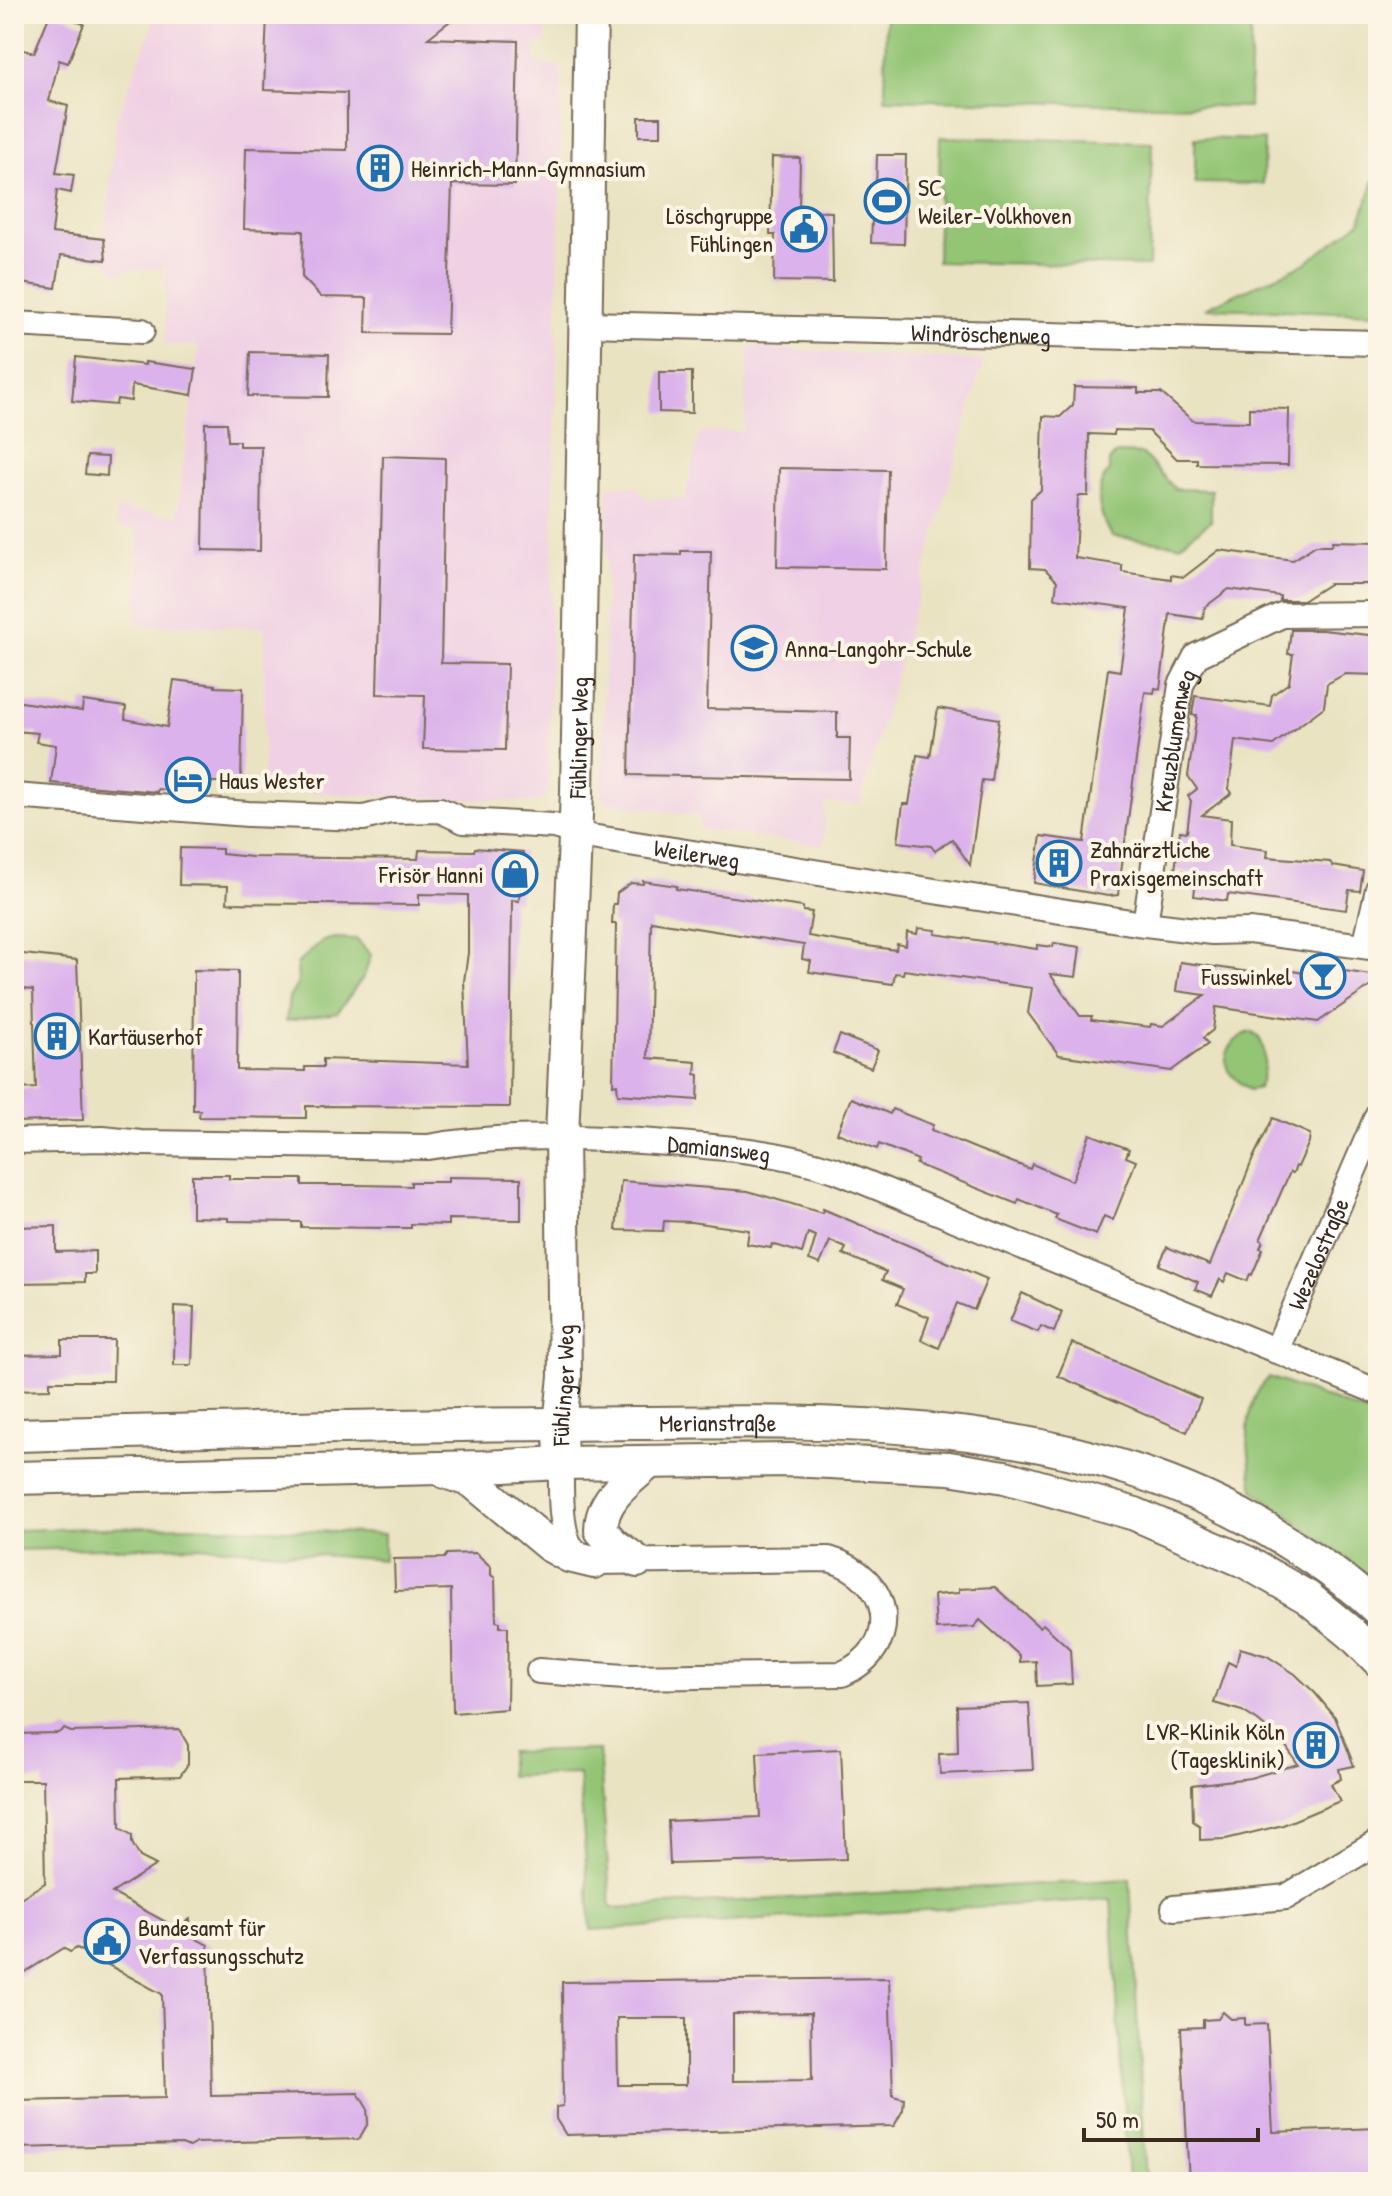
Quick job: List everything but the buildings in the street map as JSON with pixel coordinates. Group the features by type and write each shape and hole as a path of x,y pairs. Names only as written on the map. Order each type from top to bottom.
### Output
{"street":[{"name":"Fühlinger Weg","path":"561,1463 560,1424 565,1377 562,1136 576,832 591,14"},
{"path":"14,324 142,331"},
{"name":"Windröschenweg","path":"585,324 1378,343"},
{"name":"Kreuzblumenweg","path":"1145,924 1181,685 1196,656 1282,615 1378,614"},
{"name":"Weilerweg","path":"14,796 248,814 364,818 390,811 440,810 464,821 554,826 630,844 1145,924 1212,932 1249,931 1371,947"},
{"path":"1371,947 1378,889"},
{"name":"Wezelostraße","path":"1276,1351 1378,1114"},
{"name":"Damiansweg","path":"14,1141 103,1139 141,1143 428,1147 471,1140 562,1136 749,1149 796,1157 835,1170 1378,1392"},
{"name":"Merianstraße","path":"14,1435 560,1424 864,1425 1011,1439 1115,1463 1201,1494 1250,1519 1322,1564 1378,1610"},
{"name":"Merianstraße","path":"14,1478 650,1462 838,1461 949,1468 1005,1477 1135,1514 1246,1562 1307,1597 1378,1660"},
{"path":"637,1561 613,1544 601,1530 601,1515 621,1486 650,1462"},
{"path":"561,1463 565,1530 571,1547 594,1562"},
{"path":"434,1468 472,1481 549,1545 569,1556 594,1562 829,1559 846,1564 873,1586 882,1605 884,1622 881,1639 859,1667 842,1674 625,1677 539,1671"},
{"path":"1174,1908 1286,1897 1378,1842"}],"shaded area":[{"path":"157,14 546,14 545,43 536,43 535,59 539,64 557,66 562,72 548,791 542,800 263,791 265,627 137,625 139,529 116,527 117,508 177,516 199,346 165,345 166,269 117,273 106,262 104,239 117,118"},
{"name":"Anna-Langohr-Schule","path":"749,347 983,361 860,804 825,803 824,846 699,829 699,816 608,803 602,797 608,486 635,486 647,499 685,499 700,432 744,431"}],"green space":[{"path":"886,14 1251,14 1249,107 885,99"},
{"path":"940,137 1152,142 1149,266 937,262"},
{"path":"1195,138 1264,140 1263,184 1195,183"},
{"path":"1378,168 1378,313 1205,308 1306,263 1360,222"},
{"path":"1117,453 1143,454 1175,489 1211,490 1211,521 1179,545 1112,536 1101,511 1099,495 1109,471 1109,461"},
{"path":"356,939 371,955 364,976 337,1013 286,1021 289,998 298,983 297,964 322,941"},
{"path":"1252,1032 1261,1042 1264,1066 1258,1088 1249,1090 1229,1072 1226,1060 1230,1047 1240,1037"},
{"path":"1269,1377 1378,1417 1378,1583 1254,1490 1248,1446 1249,1416 1259,1389"},
{"path":"190,1526 384,1534 384,1560 199,1546 14,1550 14,1530"},
{"path":"599,1750 611,1908 1130,1879 1146,2182 1128,2182 1111,1899 591,1930 579,1774 509,1776 509,1752"}],"place":[{"name":"Heinrich-Mann-Gymnasium","path":"380,168"},
{"name":"SC Weiler-Volkhoven","path":"887,201"},
{"name":"Löschgruppe Fühlingen","path":"804,229"},
{"name":"Anna-Langohr-Schule","path":"754,648"},
{"name":"Haus Wester","path":"188,780"},
{"name":"Zahnärztliche Praxisgemeinschaft","path":"1059,863"},
{"name":"Frisör Hanni","path":"515,874"},
{"name":"Fusswinkel","path":"1323,976"},
{"name":"Kartäuserhof","path":"57,1036"},
{"name":"LVR-Klinik Köln (Tagesklinik)","path":"1316,1745"},
{"name":"Bundesamt für Verfassungsschutz","path":"107,1941"}]}
